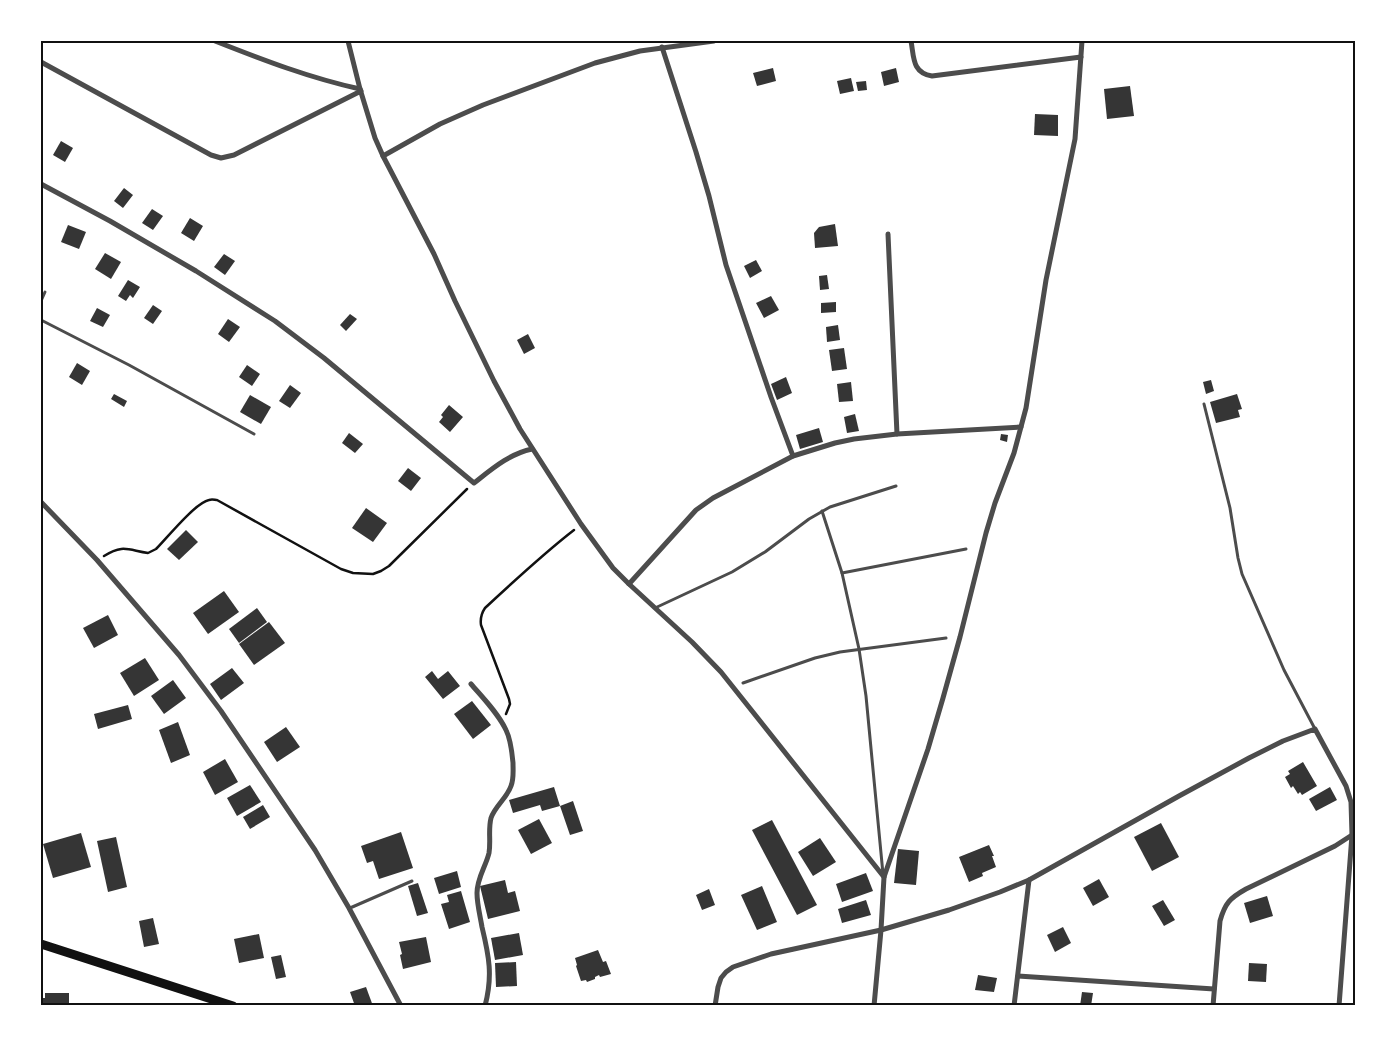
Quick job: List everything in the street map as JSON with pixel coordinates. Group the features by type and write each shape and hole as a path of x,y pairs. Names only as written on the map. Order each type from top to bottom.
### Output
{"main road":[{"path":"41,944 233,1006"}],"street":[{"path":"215,41 287,69 360,90"},
{"path":"348,41 360,90 375,138 434,254 494,381 532,449 602,554 628,584 692,642 721,672 884,877"},
{"path":"384,156 440,124 483,105 612,58 640,50 714,41"},
{"path":"911,41 914,62 917,68 920,72 932,76 1081,57"},
{"path":"874,1006 884,877 938,715 986,533 1014,453 1030,389 1046,280 1075,139 1082,41"},
{"path":"662,47 696,152 731,281 793,456"},
{"path":"41,62 211,155 221,158 234,155 360,90"},
{"path":"41,184 110,221 275,320 324,358 474,483 516,454 532,449"},
{"path":"888,234 897,434"},
{"path":"628,584 696,510 713,498 793,456 846,440 897,434 1021,427"},
{"path":"41,502 96,560 179,655 221,711 315,850 349,908 401,1006"},
{"path":"471,684 502,722 511,745 513,774 512,785 493,814 490,822 489,853 476,893 488,953 490,974 485,1006"},
{"path":"715,1006 721,978 733,968 771,954 881,930 976,901 1029,880 1249,758 1283,741 1314,729 1346,786 1351,802 1354,823 1339,1006"},
{"path":"1214,1006 1220,921 1227,903 1246,889 1335,846 1352,835"},
{"path":"1014,1006 1029,880"},
{"path":"1018,976 1214,989"}],"lane":[{"path":"41,301 45,292"},
{"path":"41,320 120,360 254,434"},
{"path":"1204,404 1230,508 1242,574 1281,662 1314,729"},
{"path":"655,608 740,567 765,552 822,511 838,504 896,486"},
{"path":"822,511 842,573 860,649 884,877"},
{"path":"842,573 966,549"},
{"path":"743,683 828,654 946,638"},
{"path":"349,908 412,881"}],"path":[{"path":"96,560 120,548 152,552 201,503 217,500 342,569 353,573 373,574 381,571 397,559 474,483"},
{"path":"502,722 510,704 509,699 480,618 485,608 552,547 581,524"}],"building":[{"path":"773,68 776,81 757,86 753,73"},
{"path":"896,68 899,82 884,86 881,72"},
{"path":"851,78 854,91 840,94 837,81"},
{"path":"866,81 867,90 858,91 856,82"},
{"path":"1130,86 1134,116 1107,119 1104,89"},
{"path":"1035,114 1058,115 1058,136 1034,135"},
{"path":"61,141 73,148 65,162 53,155"},
{"path":"124,188 133,195 123,208 114,201"},
{"path":"152,209 163,216 153,230 142,223"},
{"path":"190,218 203,226 194,241 181,233"},
{"path":"835,224 838,246 815,248 814,233 819,227"},
{"path":"68,225 86,232 79,249 61,242"},
{"path":"105,253 121,262 111,279 95,269"},
{"path":"224,254 235,261 225,275 214,267"},
{"path":"756,260 762,271 750,278 744,266"},
{"path":"827,275 829,289 820,290 819,276"},
{"path":"128,280 140,287 133,298 130,295 126,301 118,296"},
{"path":"771,296 779,310 764,318 756,303"},
{"path":"836,302 836,312 821,313 821,303"},
{"path":"153,305 162,311 153,324 144,318"},
{"path":"97,308 110,315 103,327 90,321"},
{"path":"350,314 357,319 346,331 340,325"},
{"path":"228,319 240,327 229,342 218,334"},
{"path":"838,325 840,340 827,342 826,327"},
{"path":"528,334 535,348 524,354 517,340"},
{"path":"844,348 847,369 832,371 829,350"},
{"path":"77,363 90,371 82,385 69,377"},
{"path":"247,365 260,374 252,386 239,377"},
{"path":"786,377 792,393 777,400 771,384"},
{"path":"1211,380 1214,391 1206,394 1203,382"},
{"path":"851,382 853,401 839,402 837,384"},
{"path":"290,385 301,393 290,408 279,401"},
{"path":"114,394 127,401 124,407 111,399"},
{"path":"1237,394 1242,409 1238,410 1240,417 1216,423 1210,402"},
{"path":"250,395 271,407 261,424 240,412"},
{"path":"449,405 463,417 450,432 439,422 443,417 441,415"},
{"path":"855,414 859,431 847,433 844,417"},
{"path":"819,428 823,442 800,449 796,435"},
{"path":"349,433 363,444 355,453 342,443"},
{"path":"1001,434 1008,435 1007,442 1000,440"},
{"path":"408,468 421,478 411,491 398,481"},
{"path":"366,508 387,523 373,542 352,528"},
{"path":"186,530 198,542 179,560 167,549"},
{"path":"224,591 239,612 208,634 193,613"},
{"path":"257,608 267,622 239,643 229,629"},
{"path":"108,615 118,635 94,648 83,628"},
{"path":"269,622 285,643 254,665 239,644"},
{"path":"145,658 159,680 134,696 120,673"},
{"path":"232,668 244,683 221,700 210,684"},
{"path":"432,671 438,679 448,671 460,686 443,699 425,677"},
{"path":"173,680 186,698 164,714 151,696"},
{"path":"472,701 491,725 473,739 454,714"},
{"path":"128,705 132,719 98,729 94,714"},
{"path":"178,722 190,755 171,763 159,730"},
{"path":"286,727 300,747 277,762 264,742"},
{"path":"225,759 238,782 215,795 203,772"},
{"path":"1303,762 1317,786 1302,795 1300,792 1298,794 1293,786 1291,788 1285,777 1290,774 1288,771"},
{"path":"250,785 261,802 237,816 227,798"},
{"path":"554,787 560,806 542,811 540,805 513,813 509,800"},
{"path":"1330,787 1337,800 1316,811 1309,799"},
{"path":"573,801 583,831 570,835 560,806"},
{"path":"263,805 270,817 250,829 243,817"},
{"path":"539,819 552,843 531,854 518,830"},
{"path":"772,820 817,905 797,915 752,830"},
{"path":"1161,823 1179,857 1152,871 1134,837"},
{"path":"401,832 413,868 379,879 373,861 367,863 361,846"},
{"path":"81,833 91,867 53,878 43,844"},
{"path":"116,837 127,887 108,892 97,841"},
{"path":"820,838 836,862 813,876 798,852"},
{"path":"989,845 996,867 982,873 983,876 969,882 959,857"},
{"path":"898,849 919,851 916,885 894,883"},
{"path":"457,871 461,887 439,894 434,878"},
{"path":"866,873 873,891 842,902 836,884"},
{"path":"1099,879 1109,897 1093,906 1083,888"},
{"path":"505,880 508,893 515,891 520,911 488,919 480,886"},
{"path":"418,883 428,913 417,916 408,886"},
{"path":"762,886 777,922 757,930 741,895"},
{"path":"709,889 715,905 702,910 696,895"},
{"path":"461,891 470,922 449,929 441,904 449,902 447,895"},
{"path":"1267,896 1273,916 1250,923 1244,903"},
{"path":"866,900 871,915 842,923 838,909"},
{"path":"1163,900 1175,920 1164,926 1152,906"},
{"path":"153,918 159,944 144,947 139,921"},
{"path":"1063,927 1071,943 1055,952 1047,935"},
{"path":"519,933 523,955 495,960 491,938"},
{"path":"259,934 264,958 239,963 234,939"},
{"path":"426,937 431,962 403,969 399,942"},
{"path":"598,950 603,962 606,961 611,974 600,977 599,975 587,982 586,980 581,981 575,958"},
{"path":"281,955 286,977 276,979 271,957"},
{"path":"516,962 517,986 496,987 495,963"},
{"path":"1249,963 1267,964 1266,982 1248,981"},
{"path":"978,975 997,978 994,992 975,990"},
{"path":"366,987 373,1006 355,1006 350,992"},
{"path":"1082,992 1093,993 1091,1006 1080,1006"},
{"path":"45,993 69,993 69,1006 41,1006 41,998 45,998"}]}
